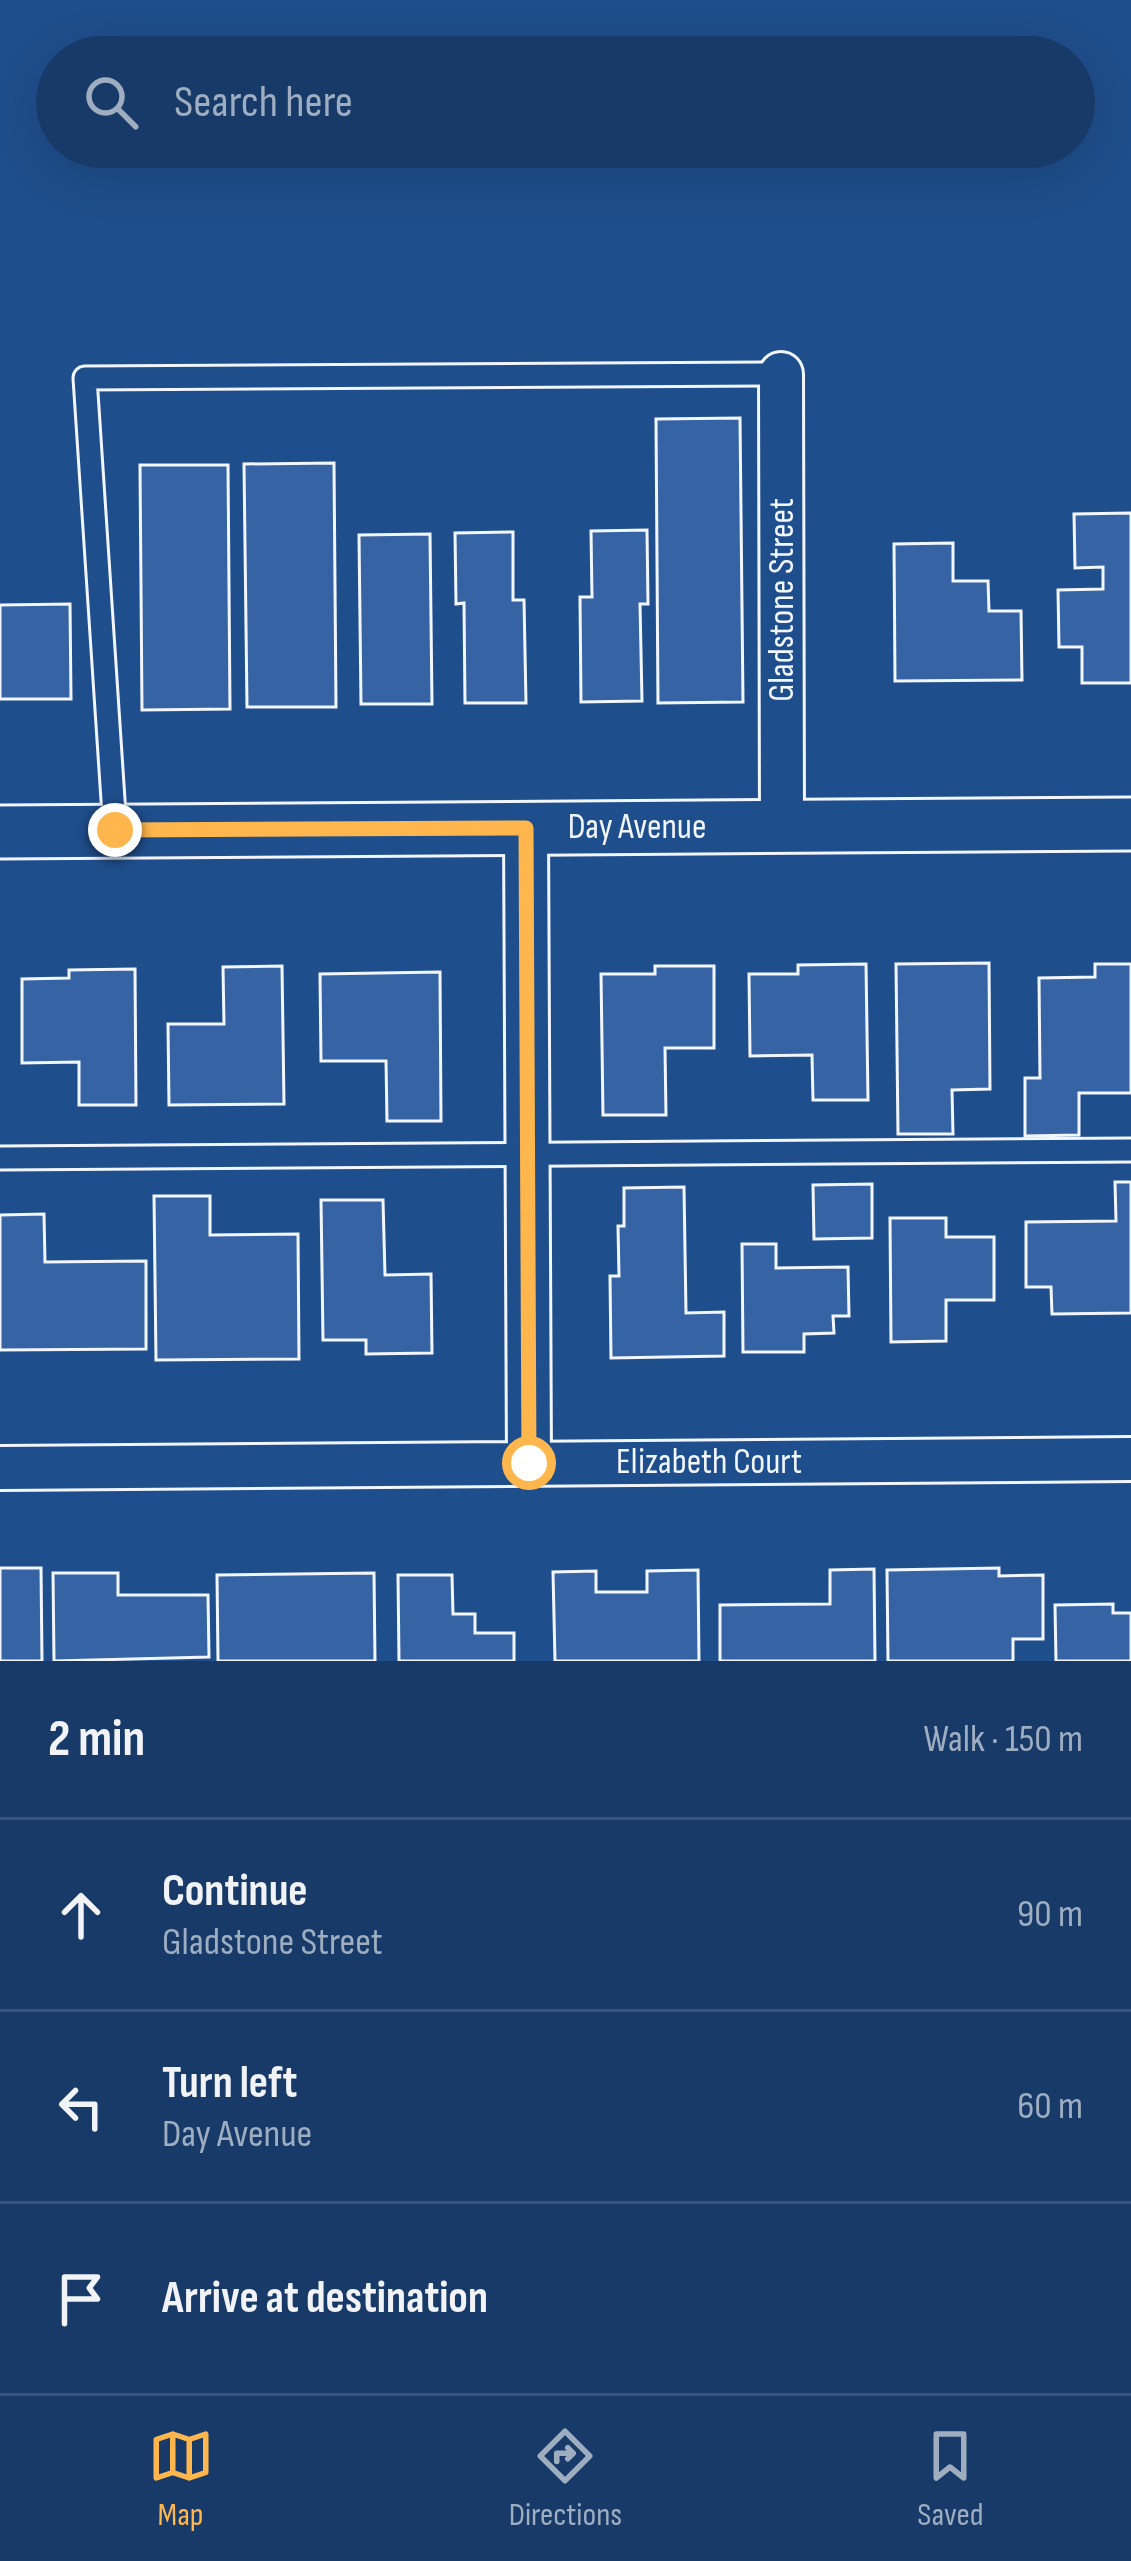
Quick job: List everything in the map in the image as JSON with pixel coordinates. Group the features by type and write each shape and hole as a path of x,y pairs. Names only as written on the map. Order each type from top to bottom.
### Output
{"street":[{"name":"Gladstone Street","path":"781,374 782,826"},
{"name":"Day Avenue","path":"0,832 1131,824"},
{"path":"526,828 529,1463"},
{"name":"Elizabeth Court","path":"0,1468 1131,1459"}],"lane":[{"path":"115,830 85,378 781,374"},
{"path":"0,1157 1131,1150"}],"building":[{"path":"740,418 743,702 658,703 656,419"},
{"path":"334,463 336,707 247,707 244,464"},
{"path":"140,465 228,465 230,709 142,710"},
{"path":"1131,513 1131,683 1082,683 1082,647 1059,647 1058,590 1103,589 1103,567 1075,568 1074,514"},
{"path":"647,530 648,604 640,604 642,701 581,702 580,597 592,597 591,531"},
{"path":"513,532 513,600 524,600 526,703 465,703 464,603 456,604 455,533"},
{"path":"430,534 432,704 361,704 359,535"},
{"path":"953,543 953,581 988,581 989,611 1021,611 1022,680 895,681 894,544"},
{"path":"70,604 71,699 0,699 0,605"},
{"path":"989,963 990,1089 952,1090 953,1134 898,1134 896,964"},
{"path":"866,964 868,1100 813,1100 812,1055 750,1056 749,974 798,974 798,965"},
{"path":"1095,964 1131,964 1131,1093 1079,1093 1079,1135 1025,1136 1025,1078 1040,1078 1039,978 1095,977"},
{"path":"282,966 284,1104 169,1105 168,1024 224,1024 223,967"},
{"path":"655,966 714,966 714,1048 665,1048 666,1115 603,1115 601,974 655,974"},
{"path":"135,969 136,1105 79,1105 79,1062 22,1063 22,979 69,978 69,970"},
{"path":"440,972 441,1121 387,1121 386,1061 321,1061 320,974"},
{"path":"1115,1182 1131,1182 1131,1313 1052,1314 1051,1287 1026,1287 1026,1222 1116,1221"},
{"path":"872,1184 872,1238 814,1239 813,1185"},
{"path":"684,1187 686,1313 724,1312 724,1356 611,1358 610,1276 619,1276 618,1226 624,1226 624,1188"},
{"path":"154,1196 210,1196 210,1235 298,1234 299,1359 156,1360"},
{"path":"321,1200 383,1200 385,1275 431,1274 432,1353 366,1354 366,1340 323,1340"},
{"path":"44,1214 45,1262 146,1261 146,1349 0,1350 0,1215"},
{"path":"890,1218 946,1218 946,1237 994,1237 994,1300 946,1300 946,1341 891,1342"},
{"path":"742,1244 776,1244 776,1268 848,1267 849,1316 833,1316 834,1333 804,1334 804,1352 743,1352"},
{"path":"0,1568 41,1568 42,1661 0,1661"},
{"path":"999,1568 999,1576 1043,1575 1043,1639 1013,1639 1013,1661 888,1661 887,1570"},
{"path":"874,1569 875,1661 720,1661 720,1605 830,1604 830,1570"},
{"path":"698,1570 699,1661 555,1661 553,1572 596,1571 596,1592 647,1592 647,1571"},
{"path":"53,1573 118,1573 118,1595 208,1595 209,1657 54,1661"},
{"path":"374,1573 375,1661 218,1661 217,1575"},
{"path":"398,1575 452,1575 453,1614 475,1614 475,1633 514,1633 514,1661 399,1661"},
{"path":"1113,1604 1113,1613 1131,1613 1131,1661 1056,1661 1055,1605"}],"route":[{"path":"115,830 526,828 529,1463"}]}
